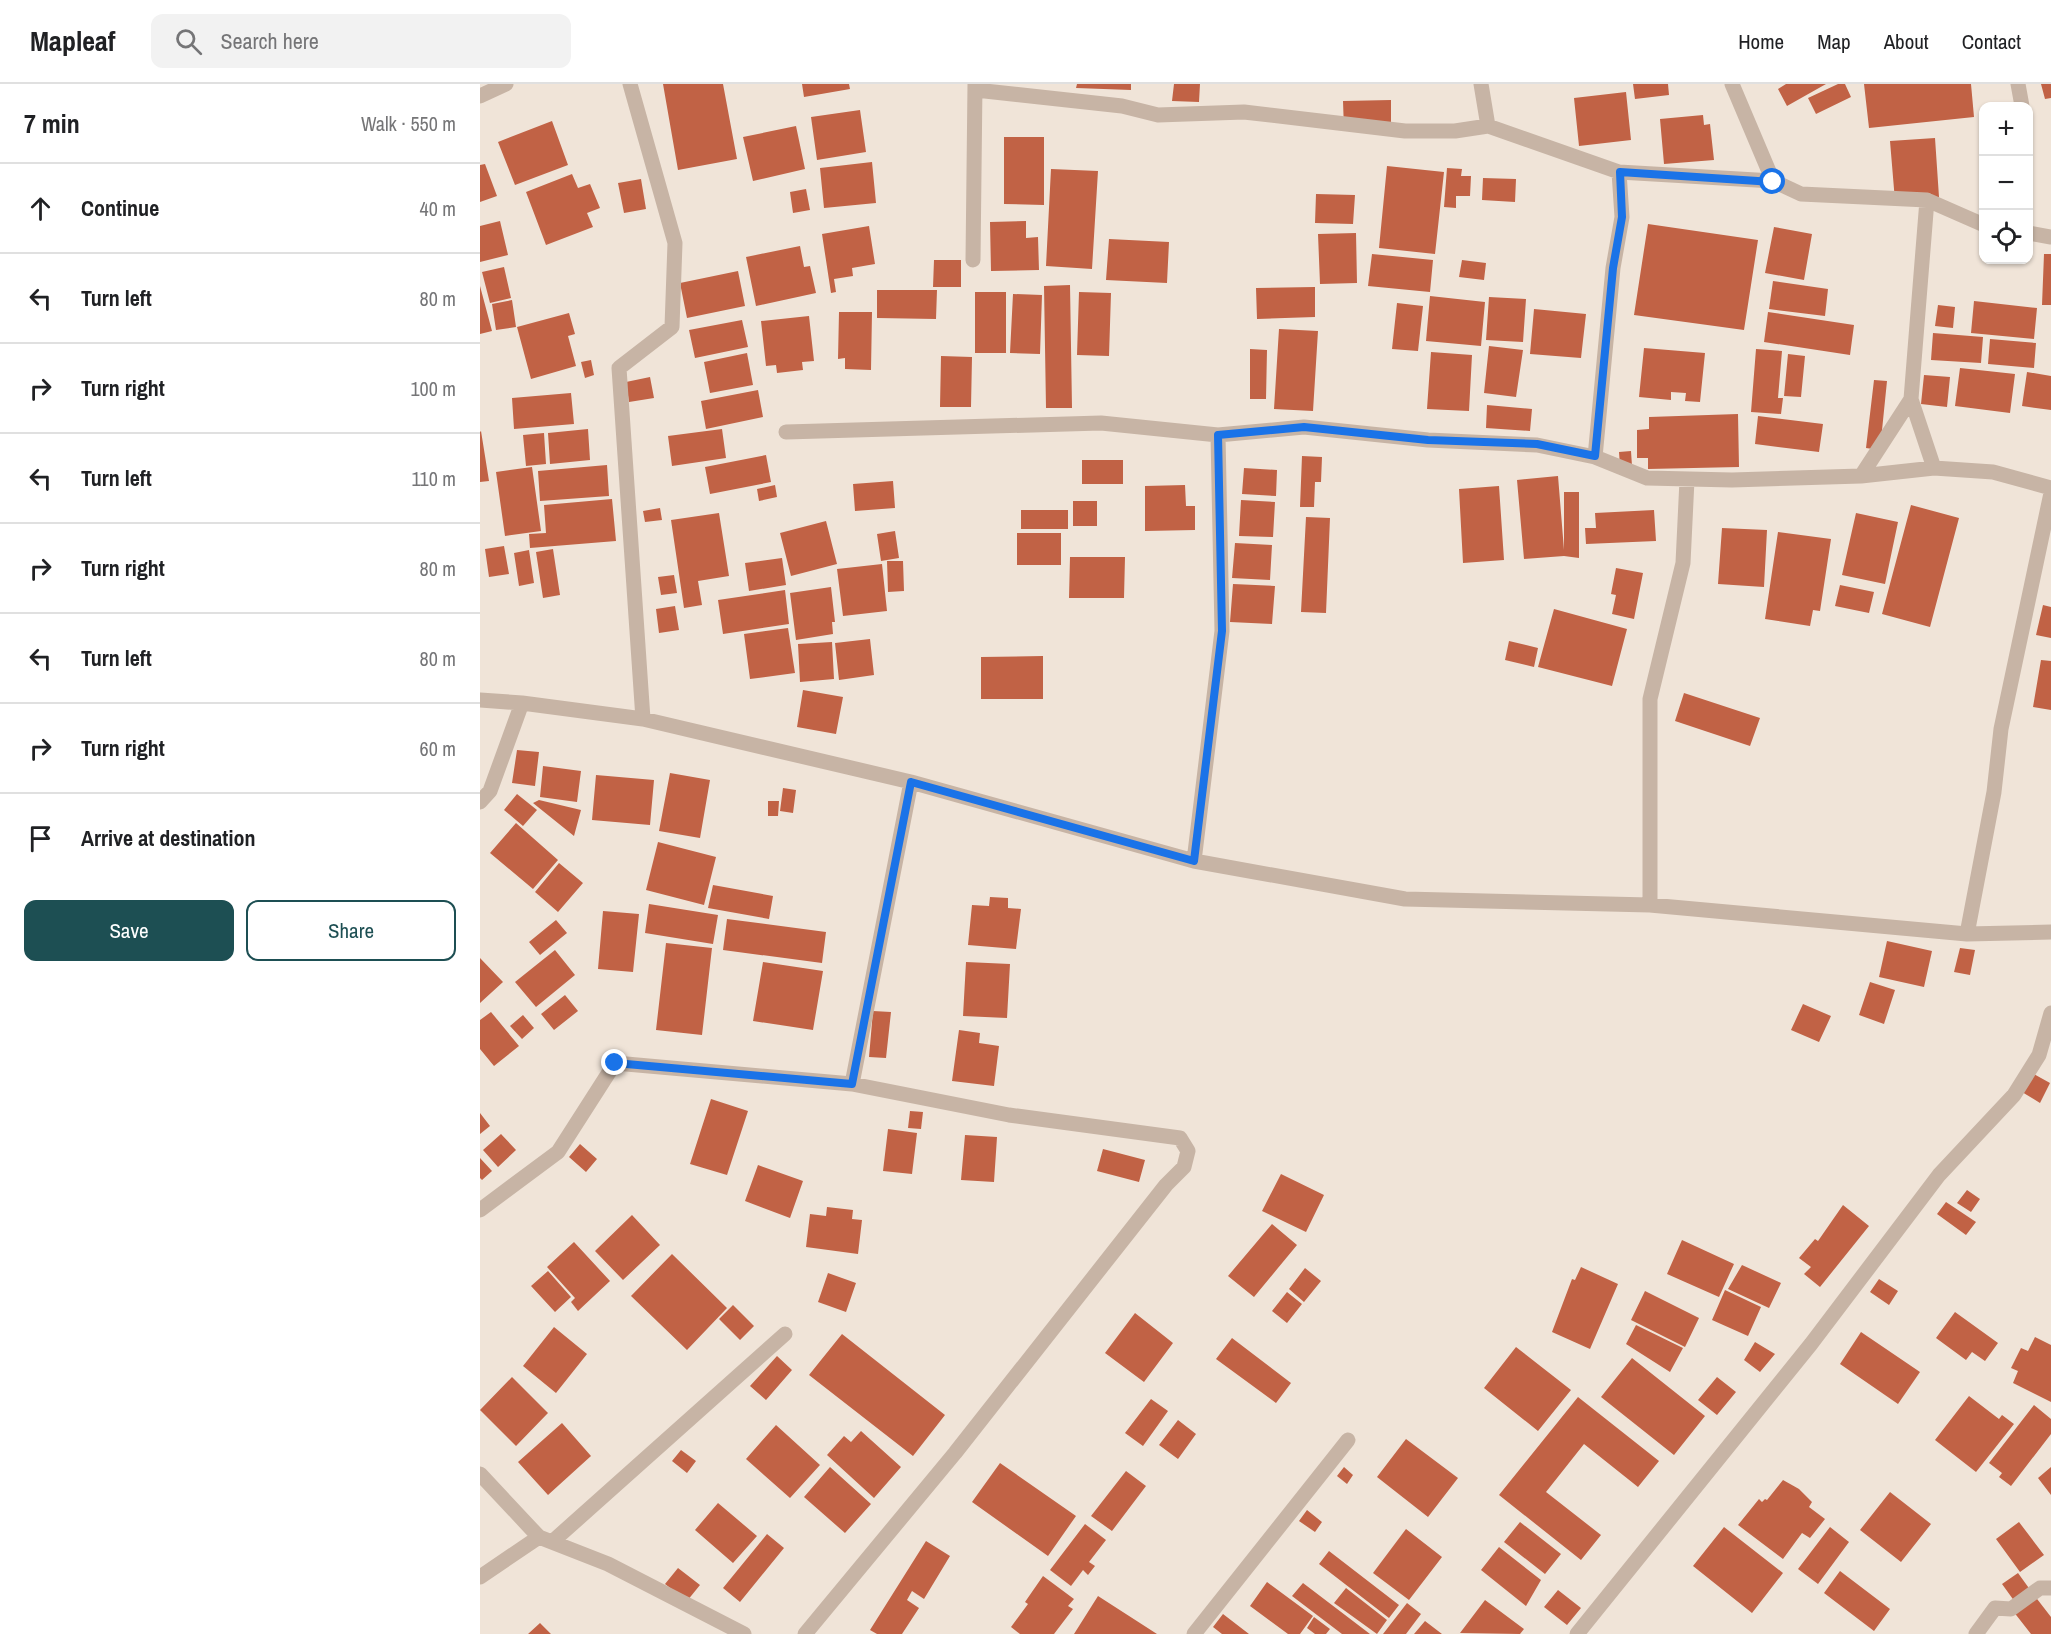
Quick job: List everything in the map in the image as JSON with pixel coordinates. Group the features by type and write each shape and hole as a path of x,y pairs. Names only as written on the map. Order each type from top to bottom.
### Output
{"street":[{"path":"480,96 506,84"},
{"path":"630,84 675,243 672,327 619,368 643,719"},
{"path":"1481,84 1488,126"},
{"path":"1732,84 1773,182"},
{"path":"2018,84 2021,102"},
{"path":"973,260 975,87 1122,106 1158,115 1244,112 1405,131 1455,131 1488,126 1620,172 1773,182 1801,194 1927,200 1979,223"},
{"path":"1595,456 1613,268 1622,217 1620,172"},
{"path":"1927,200 1911,399 1935,468"},
{"path":"2033,234 2051,237"},
{"path":"1861,476 1911,399"},
{"path":"786,432 1101,423 1218,435 1304,427 1428,440 1537,444 1595,456 1647,478 1687,480 1861,476 1935,468 1993,472 2051,488"},
{"path":"1194,861 1222,631 1218,435"},
{"path":"1650,905 1650,699 1683,563 1687,480"},
{"path":"1967,934 1994,792 2001,729 2051,493"},
{"path":"480,700 522,703 643,719 911,782 1194,861 1406,898 1650,905 1967,934 2051,932"},
{"path":"480,802 489,791 522,703"},
{"path":"852,1084 911,782"},
{"path":"1577,1634 1811,1344 1939,1175 2014,1095 2039,1055 2051,1013"},
{"path":"480,1210 558,1152 615,1063 852,1084 1009,1115 1180,1138 1188,1150 1184,1167 1166,1185 955,1453 805,1634"},
{"path":"480,1577 546,1539 785,1334"},
{"path":"1194,1634 1348,1440"},
{"path":"480,1474 546,1539 608,1564 744,1634"},
{"path":"1976,1634 1995,1608 2012,1609 2040,1588 2051,1588"}],"building":[{"path":"663,84 723,84 737,159 678,170"},
{"path":"802,84 849,84 850,89 804,97"},
{"path":"1077,84 1131,84 1131,90 1076,88"},
{"path":"1174,84 1200,84 1199,102 1172,101"},
{"path":"1633,84 1668,84 1669,95 1635,99"},
{"path":"1786,84 1826,84 1787,106 1778,89"},
{"path":"1838,84 1845,84 1851,97 1816,114 1808,98"},
{"path":"1864,84 1971,84 1974,117 1869,128"},
{"path":"2041,84 2051,84 2051,98 2045,99"},
{"path":"1626,92 1631,140 1579,146 1574,98"},
{"path":"1391,100 1391,128 1344,130 1343,101"},
{"path":"860,110 866,152 817,160 811,117"},
{"path":"1703,115 1704,125 1710,124 1714,160 1664,164 1660,119"},
{"path":"552,121 568,165 515,185 498,142"},
{"path":"796,126 805,169 753,181 743,137"},
{"path":"1004,137 1044,137 1044,205 1004,204"},
{"path":"1935,138 1939,197 1895,201 1890,141"},
{"path":"872,162 876,203 824,208 820,168"},
{"path":"485,164 497,196 480,202 480,165"},
{"path":"1387,166 1444,172 1435,254 1379,248"},
{"path":"1447,168 1462,169 1461,176 1471,176 1470,196 1456,196 1456,208 1444,207"},
{"path":"1051,169 1098,171 1092,269 1046,266"},
{"path":"572,174 578,188 590,184 600,208 587,213 593,227 546,245 526,192"},
{"path":"1483,178 1516,179 1515,202 1482,200"},
{"path":"641,179 646,209 624,213 618,183"},
{"path":"806,189 810,210 793,213 790,192"},
{"path":"1316,194 1355,195 1353,224 1315,223"},
{"path":"500,221 508,255 480,262 480,226"},
{"path":"1026,221 1026,238 1038,237 1039,270 991,271 990,222"},
{"path":"1648,224 1758,240 1744,330 1634,315"},
{"path":"869,226 875,264 852,268 853,276 834,279 836,292 831,293 822,234"},
{"path":"1774,227 1812,234 1804,280 1765,273"},
{"path":"1356,233 1357,283 1320,284 1318,234"},
{"path":"1109,239 1169,242 1167,283 1106,280"},
{"path":"800,246 804,267 810,266 816,293 756,306 746,257"},
{"path":"1372,254 1433,260 1430,292 1368,286"},
{"path":"2044,254 2051,254 2051,305 2042,305"},
{"path":"934,260 961,260 961,287 933,287"},
{"path":"1462,260 1486,263 1484,280 1459,277"},
{"path":"504,267 511,298 490,303 482,272"},
{"path":"738,271 745,306 687,318 680,283"},
{"path":"1773,281 1828,289 1825,316 1769,309"},
{"path":"1070,285 1072,408 1046,408 1044,286"},
{"path":"480,286 492,331 480,334"},
{"path":"1315,287 1315,317 1257,319 1256,288"},
{"path":"877,290 937,290 936,319 877,318"},
{"path":"975,292 1006,292 1006,353 975,353"},
{"path":"1079,292 1111,293 1109,356 1077,355"},
{"path":"1013,294 1042,295 1040,354 1010,353"},
{"path":"1430,296 1485,302 1481,346 1426,341"},
{"path":"1489,297 1526,299 1523,342 1486,340"},
{"path":"512,300 516,327 496,330 492,304"},
{"path":"1974,301 2037,308 2034,339 1971,333"},
{"path":"1397,303 1423,306 1418,351 1392,349"},
{"path":"1938,305 1955,307 1953,328 1935,326"},
{"path":"1534,309 1586,314 1581,358 1530,354"},
{"path":"839,312 872,312 871,370 845,369 845,358 838,359"},
{"path":"1768,312 1854,325 1850,355 1764,342"},
{"path":"569,313 575,334 568,336 576,366 531,379 517,327"},
{"path":"809,316 814,361 802,362 803,370 777,373 776,365 766,366 761,321"},
{"path":"742,320 748,347 695,358 689,330"},
{"path":"1279,329 1318,331 1313,411 1274,409"},
{"path":"1933,333 1983,337 1981,363 1931,360"},
{"path":"1990,339 2036,343 2034,368 1988,364"},
{"path":"1489,346 1523,350 1516,397 1484,393"},
{"path":"1644,348 1705,353 1700,402 1685,401 1686,393 1671,392 1671,400 1639,397"},
{"path":"1250,349 1267,350 1266,399 1250,399"},
{"path":"1756,349 1782,351 1778,398 1783,398 1781,414 1751,412"},
{"path":"1431,352 1472,355 1469,411 1427,409"},
{"path":"747,353 753,385 710,393 704,362"},
{"path":"1788,354 1805,356 1801,397 1784,396"},
{"path":"941,356 972,357 971,407 940,407"},
{"path":"591,360 594,375 585,378 581,362"},
{"path":"1960,368 2015,374 2010,413 1955,406"},
{"path":"2027,372 2051,376 2051,410 2022,406"},
{"path":"1924,375 1950,377 1947,407 1921,404"},
{"path":"650,377 654,398 629,402 626,382"},
{"path":"1874,380 1887,381 1880,450 1866,448"},
{"path":"758,390 763,417 706,429 701,401"},
{"path":"571,393 574,424 514,429 512,398"},
{"path":"1487,405 1532,409 1530,431 1486,428"},
{"path":"1738,414 1739,467 1648,469 1648,458 1637,458 1637,430 1649,429 1649,417"},
{"path":"1758,416 1823,424 1819,452 1755,444"},
{"path":"588,429 590,460 550,464 548,433"},
{"path":"722,429 726,458 672,466 668,436"},
{"path":"480,432 489,481 480,482"},
{"path":"544,433 546,464 526,466 523,435"},
{"path":"1631,451 1632,466 1620,466 1619,452"},
{"path":"766,455 771,482 710,494 705,467"},
{"path":"1302,456 1322,457 1321,482 1315,482 1314,507 1300,507"},
{"path":"1082,460 1123,460 1123,484 1082,484"},
{"path":"607,465 609,496 540,501 538,471"},
{"path":"532,467 541,531 505,536 496,472"},
{"path":"1244,468 1277,470 1276,496 1242,494"},
{"path":"1558,476 1564,550 1564,492 1579,492 1579,558 1564,556 1524,559 1517,480"},
{"path":"893,481 895,508 855,511 853,484"},
{"path":"775,485 777,497 759,501 757,489"},
{"path":"1185,485 1186,506 1195,506 1195,530 1145,531 1145,486"},
{"path":"1499,486 1504,560 1463,563 1459,489"},
{"path":"612,499 616,541 530,548 529,534 546,533 544,505"},
{"path":"1241,500 1275,502 1273,537 1239,536"},
{"path":"1073,501 1097,501 1097,526 1073,526"},
{"path":"1911,505 1959,518 1930,627 1882,614"},
{"path":"660,508 662,520 645,522 643,511"},
{"path":"1021,510 1068,510 1068,529 1021,529"},
{"path":"1654,510 1656,541 1586,544 1585,528 1596,528 1595,513"},
{"path":"719,513 729,576 698,581 702,605 684,608 671,520"},
{"path":"1856,513 1898,522 1885,584 1842,575"},
{"path":"1306,517 1330,518 1326,613 1301,612"},
{"path":"826,521 837,564 791,576 780,533"},
{"path":"1722,528 1767,530 1764,587 1718,584"},
{"path":"895,531 899,558 881,561 877,534"},
{"path":"1778,532 1831,539 1820,611 1813,610 1810,626 1765,619"},
{"path":"1017,533 1061,533 1061,565 1017,565"},
{"path":"1235,543 1272,545 1270,580 1232,578"},
{"path":"504,546 509,574 489,577 485,549"},
{"path":"553,549 560,595 543,598 536,552"},
{"path":"529,550 534,583 519,586 514,553"},
{"path":"1070,557 1125,557 1124,598 1069,598"},
{"path":"782,558 786,585 749,591 745,563"},
{"path":"887,561 903,561 904,591 888,592"},
{"path":"882,564 887,611 843,616 837,569"},
{"path":"1616,568 1643,573 1634,619 1612,614 1616,595 1611,594"},
{"path":"674,575 677,593 661,595 658,577"},
{"path":"1233,584 1275,586 1272,624 1230,622"},
{"path":"1840,585 1874,592 1869,613 1835,606"},
{"path":"831,587 835,622 832,622 833,634 796,640 790,593"},
{"path":"785,590 789,624 723,634 718,600"},
{"path":"2043,605 2051,607 2051,638 2036,635"},
{"path":"675,606 679,630 659,633 656,609"},
{"path":"1554,609 1627,629 1612,686 1538,667"},
{"path":"788,628 795,673 750,679 744,634"},
{"path":"870,639 874,675 839,680 835,643"},
{"path":"1509,641 1538,648 1534,667 1505,660"},
{"path":"832,642 834,679 800,682 798,644"},
{"path":"1043,656 1043,699 981,699 981,657"},
{"path":"2041,660 2051,661 2051,710 2033,707"},
{"path":"803,690 843,697 836,734 797,727"},
{"path":"1684,693 1760,718 1750,746 1675,721"},
{"path":"517,750 539,752 535,786 512,783"},
{"path":"543,766 581,771 577,802 540,797"},
{"path":"670,773 710,780 700,838 659,831"},
{"path":"596,775 654,780 650,825 592,820"},
{"path":"783,788 796,790 793,813 780,811"},
{"path":"517,794 537,810 523,826 504,810"},
{"path":"539,800 581,810 574,836 533,803"},
{"path":"768,801 779,801 778,816 768,816"},
{"path":"516,823 558,860 533,889 490,853"},
{"path":"658,842 716,857 704,905 646,890"},
{"path":"559,863 583,883 558,912 535,892"},
{"path":"713,885 773,896 769,919 708,908"},
{"path":"990,897 1008,898 1008,908 1021,909 1016,949 968,945 972,905 989,906"},
{"path":"649,904 718,915 713,944 645,933"},
{"path":"603,911 639,914 633,972 598,969"},
{"path":"727,919 826,932 822,963 723,950"},
{"path":"556,920 567,933 540,955 529,942"},
{"path":"1887,941 1932,951 1924,987 1879,977"},
{"path":"666,943 712,948 702,1035 656,1030"},
{"path":"1960,948 1975,950 1970,975 1954,972"},
{"path":"555,950 575,975 536,1007 515,982"},
{"path":"480,958 503,982 480,1003"},
{"path":"763,962 823,971 813,1030 753,1021"},
{"path":"966,962 1010,964 1007,1018 963,1016"},
{"path":"1870,982 1895,990 1884,1024 1859,1015"},
{"path":"565,995 578,1011 554,1030 541,1014"},
{"path":"1803,1004 1831,1016 1819,1042 1791,1030"},
{"path":"873,1011 891,1012 886,1058 869,1057"},
{"path":"491,1012 519,1046 494,1066 480,1049 480,1020"},
{"path":"523,1015 534,1028 522,1039 510,1026"},
{"path":"959,1030 980,1033 979,1043 999,1046 994,1086 952,1081"},
{"path":"2032,1073 2050,1083 2040,1103 2022,1092"},
{"path":"711,1099 748,1111 727,1175 690,1164"},
{"path":"910,1111 923,1112 921,1129 908,1128"},
{"path":"480,1113 490,1126 480,1134"},
{"path":"888,1129 917,1133 912,1174 883,1171"},
{"path":"501,1134 516,1150 498,1167 483,1150"},
{"path":"965,1135 997,1137 994,1182 961,1180"},
{"path":"580,1144 597,1159 586,1172 569,1157"},
{"path":"1103,1149 1145,1160 1139,1182 1097,1171"},
{"path":"480,1158 492,1171 482,1180 480,1178"},
{"path":"758,1165 803,1181 790,1218 745,1201"},
{"path":"1281,1174 1324,1195 1306,1232 1262,1211"},
{"path":"1967,1190 1980,1199 1971,1212 1957,1203"},
{"path":"1946,1202 1976,1222 1966,1235 1937,1214"},
{"path":"1843,1205 1869,1226 1820,1287 1804,1274 1811,1267 1799,1258 1815,1239 1818,1241"},
{"path":"827,1207 853,1210 852,1219 862,1220 858,1254 806,1247 810,1214 826,1216"},
{"path":"632,1215 660,1245 623,1280 595,1251"},
{"path":"1272,1224 1297,1245 1254,1297 1228,1276"},
{"path":"1682,1240 1734,1264 1719,1297 1667,1274"},
{"path":"574,1242 610,1281 578,1311 571,1302 575,1298 547,1267"},
{"path":"672,1254 727,1308 687,1350 631,1296"},
{"path":"1742,1265 1781,1283 1769,1308 1728,1289"},
{"path":"1581,1267 1618,1284 1590,1349 1552,1332 1572,1279 1575,1280"},
{"path":"1305,1268 1321,1281 1304,1302 1289,1289"},
{"path":"548,1271 571,1297 555,1312 531,1286"},
{"path":"828,1273 856,1283 846,1312 818,1302"},
{"path":"1879,1279 1898,1291 1889,1305 1870,1292"},
{"path":"1725,1290 1761,1307 1748,1336 1712,1320"},
{"path":"1645,1291 1699,1318 1685,1347 1631,1320"},
{"path":"1287,1292 1302,1304 1287,1323 1272,1311"},
{"path":"733,1305 754,1326 740,1340 719,1319"},
{"path":"1955,1312 1998,1343 1985,1361 1972,1352 1966,1360 1936,1338"},
{"path":"1135,1313 1173,1343 1144,1382 1105,1353"},
{"path":"1636,1325 1683,1348 1670,1372 1626,1344"},
{"path":"554,1327 587,1354 556,1393 523,1366"},
{"path":"1861,1332 1920,1372 1898,1404 1840,1364"},
{"path":"842,1334 945,1415 913,1456 809,1375"},
{"path":"2035,1337 2051,1345 2051,1402 2013,1383 2018,1371 2011,1368 2021,1348 2028,1351"},
{"path":"1232,1338 1291,1383 1276,1403 1216,1359"},
{"path":"1755,1342 1775,1354 1760,1372 1744,1360"},
{"path":"1516,1347 1571,1390 1538,1431 1484,1388"},
{"path":"777,1356 792,1370 766,1400 750,1386"},
{"path":"1632,1358 1705,1416 1674,1455 1601,1397"},
{"path":"512,1377 548,1413 516,1446 480,1410"},
{"path":"1717,1377 1736,1392 1717,1415 1698,1400"},
{"path":"1969,1396 1999,1419 2002,1415 2014,1424 1976,1472 1935,1440"},
{"path":"1578,1397 1659,1461 1638,1487 1584,1444 1546,1492 1601,1535 1581,1560 1499,1495"},
{"path":"1151,1399 1168,1411 1143,1446 1125,1433"},
{"path":"2034,1405 2051,1419 2051,1434 2011,1486 1999,1477 2002,1473 1989,1463"},
{"path":"1178,1420 1196,1434 1178,1459 1159,1445"},
{"path":"562,1423 591,1456 548,1495 518,1462"},
{"path":"776,1425 820,1465 790,1498 746,1459"},
{"path":"861,1431 901,1467 874,1498 827,1455 844,1436 851,1442"},
{"path":"1406,1439 1458,1478 1428,1517 1377,1477"},
{"path":"681,1450 696,1461 687,1473 672,1461"},
{"path":"1000,1463 1076,1516 1048,1556 972,1502"},
{"path":"830,1467 871,1504 845,1533 804,1497"},
{"path":"1344,1467 1353,1475 1347,1484 1337,1476"},
{"path":"2051,1467 2051,1495 2038,1478"},
{"path":"1126,1471 1146,1486 1112,1531 1091,1516"},
{"path":"1783,1480 1799,1489 1812,1502 1809,1507 1825,1519 1810,1538 1802,1533 1783,1559 1738,1525 1759,1499 1762,1502 1767,1500"},
{"path":"1890,1492 1931,1524 1901,1562 1860,1530"},
{"path":"718,1503 757,1536 733,1563 695,1530"},
{"path":"1307,1510 1322,1522 1315,1532 1299,1521"},
{"path":"1520,1522 1561,1554 1545,1574 1504,1542"},
{"path":"2019,1522 2044,1555 2020,1572 1996,1539"},
{"path":"1085,1524 1106,1540 1089,1562 1095,1566 1088,1575 1083,1570 1071,1586 1050,1570"},
{"path":"1724,1527 1783,1573 1752,1613 1693,1566"},
{"path":"1830,1527 1849,1542 1818,1584 1798,1569"},
{"path":"1406,1529 1442,1557 1409,1600 1373,1573"},
{"path":"767,1534 784,1548 740,1602 723,1588"},
{"path":"926,1541 950,1556 924,1599 912,1591 907,1600 919,1608 902,1634 877,1634 870,1630"},
{"path":"1499,1547 1541,1580 1526,1606 1481,1570"},
{"path":"1329,1551 1399,1605 1389,1618 1319,1564"},
{"path":"678,1568 700,1585 687,1601 665,1584"},
{"path":"1840,1571 1890,1609 1874,1631 1824,1593"},
{"path":"2018,1573 2031,1591 2015,1602 2002,1584"},
{"path":"1043,1576 1074,1599 1068,1606 1073,1609 1054,1634 1020,1634 1011,1627 1028,1604 1025,1602"},
{"path":"1267,1582 1313,1616 1300,1634 1288,1634 1250,1606"},
{"path":"1303,1583 1370,1634 1342,1634 1292,1596"},
{"path":"1346,1588 1387,1620 1377,1634 1334,1603"},
{"path":"1558,1590 1581,1608 1567,1625 1544,1607"},
{"path":"2034,1595 2051,1617 2051,1634 2031,1634 2013,1611"},
{"path":"1098,1596 1157,1634 1074,1634"},
{"path":"1485,1600 1524,1629 1520,1634 1460,1633"},
{"path":"1407,1603 1421,1614 1406,1634 1383,1634"},
{"path":"1223,1614 1249,1634 1222,1634 1213,1627"},
{"path":"1314,1617 1330,1629 1326,1634 1315,1634 1307,1628"},
{"path":"1425,1621 1442,1634 1414,1634"},
{"path":"540,1623 551,1634 528,1634"}],"route":[{"path":"615,1063 852,1084 911,782 1194,861 1222,631 1218,435 1304,427 1428,440 1537,444 1595,456 1613,268 1622,217 1620,172 1773,182"}]}
